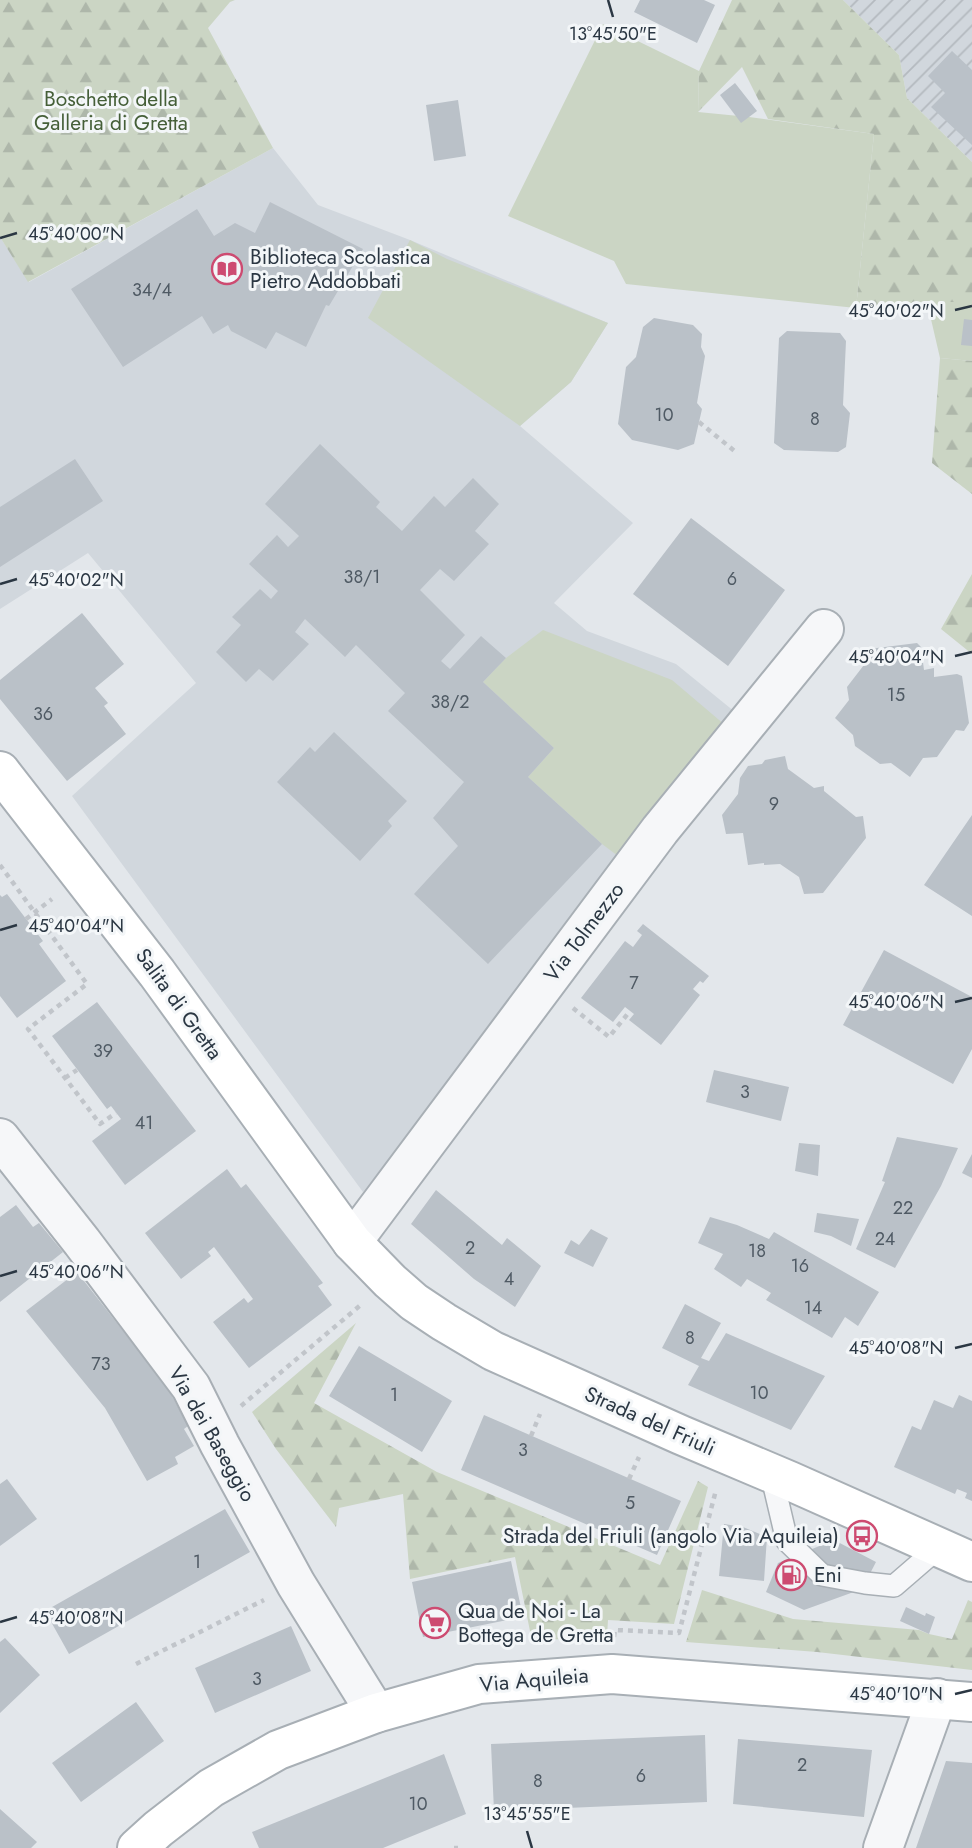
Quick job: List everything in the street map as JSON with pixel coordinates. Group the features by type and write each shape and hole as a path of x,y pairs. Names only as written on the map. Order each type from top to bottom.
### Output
{"main road":[{"name":"Salita di Gretta","path":"0,771 157,973 352,1242"},
{"name":"Strada del Friuli","path":"352,1242 414,1302 493,1351 955,1555"},
{"name":"Via Aquileia","path":"137,1848 211,1788 278,1750 376,1713 479,1684 612,1674 955,1700"}],"street":[{"name":"Via Tolmezzo","path":"352,1242 660,830 824,629"},
{"name":"Via dei Baseggio","path":"0,1138 191,1387 296,1584 376,1713"},
{"path":"883,1848 955,1700"}],"lane":[{"path":"771,1473 787,1541 822,1575 894,1586 955,1555"}],"path":[{"path":"699,422 737,453"},
{"path":"0,865 87,984 28,1030 100,1124 116,1113"},
{"path":"26,919 58,894"},
{"path":"592,1023 609,1037 630,1011"},
{"path":"65,1078 77,1070"},
{"path":"238,1409 369,1298"},
{"path":"614,1645 615,1630 678,1633 719,1480"},
{"path":"136,1664 296,1584"}],"shaded area":[{"path":"843,0 972,0 972,162 907,98 899,55"},
{"path":"273,148 318,205 410,240 608,323 571,382 520,426 633,523 554,603 587,631 676,664 735,712 363,1192 72,796 196,683 88,553 0,609 0,237 29,282"}],"green space":[{"name":"Boschetto della Galleria di Gretta","path":"0,0 235,0 230,2 208,28 273,148 28,282 0,237"},
{"path":"732,0 843,0 899,55 907,98 972,162 972,302 926,302 856,308 874,134 768,119 742,67 698,112 699,71"},
{"path":"603,24 699,71 698,112 874,134 856,308 626,284 614,261 508,216"},
{"path":"410,240 447,259 608,323 571,382 520,426 368,318"},
{"path":"927,302 972,302 972,361 940,358"},
{"path":"940,358 972,361 972,494 932,463"},
{"path":"972,574 972,654 941,629"},
{"path":"543,630 672,680 725,725 622,859 528,777 554,748 483,682 506,658"},
{"path":"356,1323 314,1403 437,1472 660,1565 698,1481 708,1487 674,1624 608,1620 607,1636 532,1641 515,1557 410,1579 403,1494 339,1508 336,1527 276,1449 252,1412"},
{"path":"702,1590 793,1619 919,1630 952,1639 968,1600 972,1602 972,1670 817,1652 686,1642"}],"building":[{"path":"640,0 704,0 715,5 697,43 634,12"},
{"path":"952,51 972,70 972,145 931,107 945,93 928,76"},
{"path":"735,83 757,111 741,123 720,95"},
{"path":"458,100 466,156 434,161 426,105"},
{"name":"Biblioteca Scolastica Pietro Addobbati","path":"270,202 363,249 329,306 326,305 306,347 276,332 266,349 231,331 228,325 213,334 202,316 123,367 71,289 197,209 214,236 235,223 255,233"},
{"path":"654,318 693,325 702,334 701,347 705,356 697,403 702,409 694,444 678,450 632,440 618,424 626,367 636,357 643,327"},
{"path":"964,319 972,320 972,346 961,345"},
{"path":"787,331 840,333 846,341 843,405 850,413 846,447 838,452 784,450 774,443 779,338"},
{"path":"320,444 380,502 376,507 402,531 434,496 445,507 473,478 499,504 475,531 489,544 454,581 440,569 420,590 465,635 441,661 450,669 481,636 506,658 483,682 554,748 528,777 602,844 488,964 414,894 458,846 433,818 464,782 388,711 405,693 356,645 345,657 305,619 295,632 309,644 273,681 259,669 246,682 216,652 241,625 232,617 260,589 271,599 278,591 249,564 277,535 288,547 299,536 265,504"},
{"path":"75,459 103,501 0,567 0,507"},
{"path":"691,518 785,590 728,666 633,594"},
{"path":"82,613 124,664 95,688 108,703 104,706 126,734 67,781 0,699 0,680"},
{"path":"917,643 921,647 924,670 934,668 934,677 957,674 962,676 969,723 964,731 956,730 937,757 923,758 910,777 891,763 880,764 855,746 853,735 835,718 849,700 847,687 867,661 866,653 869,649"},
{"path":"334,732 407,801 388,821 392,826 360,861 277,782 310,747 315,752"},
{"path":"785,756 788,769 814,788 824,786 824,791 856,817 863,816 866,838 823,893 804,894 799,877 780,864 748,865 743,833 726,834 722,815 738,794 740,778 748,766"},
{"path":"972,815 972,916 924,885"},
{"path":"7,894 43,941 39,944 66,981 17,1018 0,996 0,895 2,897"},
{"path":"643,924 709,976 693,989 700,995 661,1045 629,1020 634,1014 625,1007 613,1022 581,998 625,941 633,947 642,935 637,931"},
{"path":"884,950 972,997 972,1049 953,1084 843,1025"},
{"path":"97,1002 196,1131 125,1185 92,1141 121,1119 111,1106 107,1109 52,1036"},
{"path":"714,1070 789,1087 781,1121 706,1102"},
{"path":"897,1137 958,1148 941,1186 895,1268 856,1249 885,1182 882,1181"},
{"path":"799,1143 820,1145 818,1176 795,1171"},
{"path":"972,1154 972,1178 962,1173"},
{"path":"227,1169 241,1188 246,1184 323,1283 318,1286 332,1305 249,1368 213,1322 244,1298 248,1303 253,1299 214,1247 208,1252 211,1256 181,1279 145,1233"},
{"path":"436,1190 502,1245 507,1238 541,1266 515,1307 474,1279 411,1224"},
{"path":"16,1205 33,1227 39,1223 63,1252 0,1302 0,1217"},
{"path":"817,1213 859,1219 851,1246 831,1236 814,1232"},
{"path":"710,1217 769,1239 774,1232 879,1292 858,1326 845,1317 832,1338 766,1300 771,1293 747,1279 741,1287 714,1269 723,1254 698,1243"},
{"path":"591,1229 608,1238 593,1267 564,1253 571,1240 579,1245"},
{"path":"77,1272 152,1368 156,1366 188,1426 184,1429 194,1446 175,1457 178,1464 147,1481 105,1408 26,1311"},
{"path":"685,1304 721,1323 701,1358 709,1361 726,1333 825,1376 791,1430 688,1385 699,1366 662,1348"},
{"path":"359,1346 452,1401 422,1452 329,1396"},
{"path":"959,1395 972,1401 972,1501 965,1498 967,1493 957,1489 955,1494 894,1467 912,1426 921,1430 934,1400 953,1408"},
{"path":"484,1415 681,1501 657,1555 461,1470"},
{"path":"7,1479 37,1519 0,1546 0,1484"},
{"path":"225,1509 250,1552 69,1654 45,1611"},
{"path":"724,1524 743,1527 767,1537 764,1581 719,1576"},
{"path":"834,1540 876,1562 862,1589 804,1610 766,1592 778,1563"},
{"path":"511,1561 523,1617 423,1637 412,1582"},
{"path":"906,1607 925,1616 926,1613 935,1617 929,1634 900,1621"},
{"path":"291,1626 311,1671 215,1713 195,1668"},
{"path":"5,1638 40,1675 0,1713 0,1642"},
{"path":"136,1702 164,1741 81,1802 52,1763"},
{"path":"705,1735 707,1802 494,1811 491,1744"},
{"path":"738,1739 872,1750 864,1817 733,1804"},
{"path":"444,1754 466,1814 383,1848 259,1848 252,1832"},
{"path":"946,1761 972,1763 972,1848 916,1848"},
{"path":"0,1809 37,1842 31,1848 0,1848"}],"place":[{"name":"Biblioteca Scolastica Pietro Addobbati","path":"227,269"},
{"name":"Strada del Friuli (angolo Via Aquileia)","path":"862,1536"},
{"name":"Eni","path":"791,1575"},
{"name":"Qua de Noi - La Bottega de Gretta","path":"435,1623"}]}
